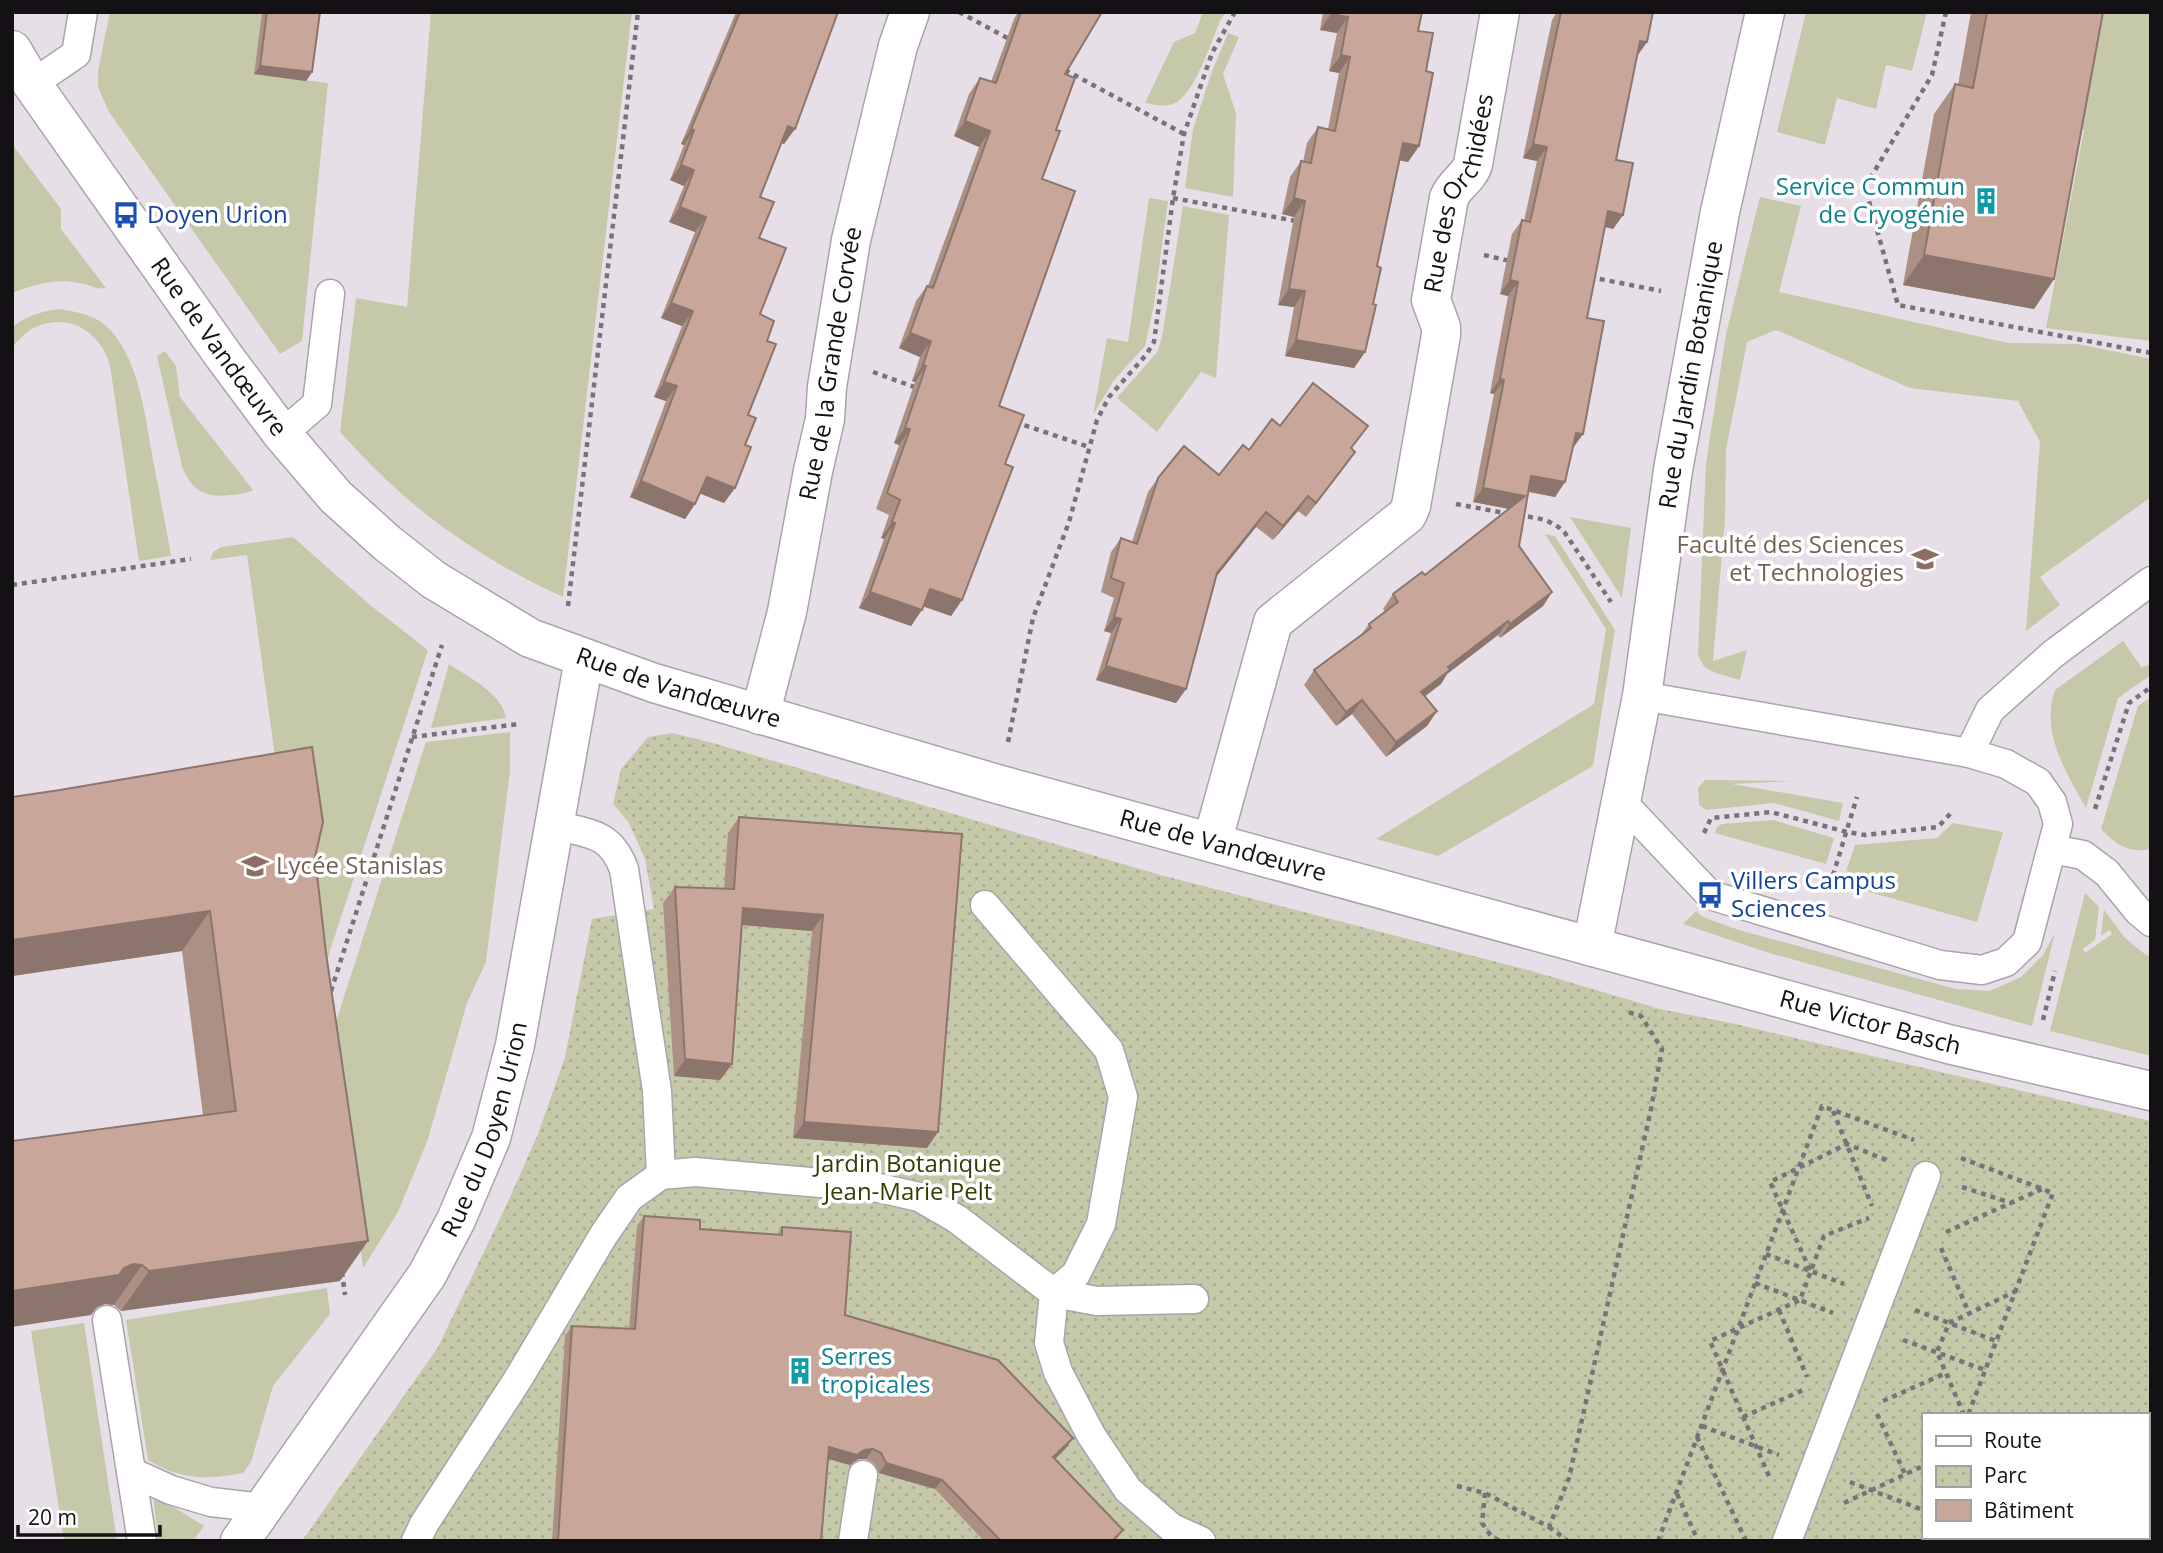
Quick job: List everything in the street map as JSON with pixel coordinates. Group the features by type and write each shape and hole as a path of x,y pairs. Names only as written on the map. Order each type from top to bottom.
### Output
{"street":[{"name":"Rue de la Grande Corvée","path":"760,715 787,612 825,419 827,387 851,240 898,47 910,12"},
{"name":"Rue des Orchidées","path":"1212,843 1273,622 1408,515 1414,496 1441,335 1441,327 1431,300 1453,189 1471,171 1473,164 1500,12"},
{"name":"Rue du Jardin Botanique","path":"1592,947 1642,696 1673,470 1720,212 1765,12"},
{"name":"Rue de Vandœuvre","path":"12,50 32,84 223,355 282,433 336,497 434,580 530,638 654,683 997,784 1592,947"},
{"name":"Rue du Doyen Urion","path":"240,1541 427,1275 456,1220 491,1138 515,1045 555,825 573,655"},
{"name":"Rue Victor Basch","path":"1592,947 1948,1044 2151,1091"}],"lane":[{"path":"32,84 76,54 83,12"},
{"path":"282,433 317,404 330,294"},
{"path":"1969,753 1990,710 2053,653 2151,581"},
{"path":"1621,801 1710,895 1940,965 1982,970 2006,962 2027,942 2058,824 2052,802 2038,782 2006,764 1969,753 1642,696"},
{"path":"555,825 595,835 611,843 619,854 624,869 657,1091 662,1175"},
{"path":"2052,849 2082,855 2109,876 2138,911 2151,922"},
{"path":"985,905 1109,1050 1123,1097 1101,1224 1076,1274 1054,1293 1049,1343 1058,1372 1091,1435 1128,1490 1172,1528 1200,1541"},
{"path":"416,1541 424,1524 518,1379 603,1236 629,1198 662,1175 695,1171 879,1188 919,1197 957,1219 1054,1293 1097,1300 1194,1299"},
{"path":"1789,1534 1926,1176"},
{"path":"107,1320 142,1541"},
{"path":"131,1472 171,1490 211,1502 263,1508"},
{"path":"853,1541 863,1475"}],"path":[{"path":"573,655 638,12"},
{"path":"959,12 1018,44"},
{"path":"997,784 1009,739 1033,618 1069,523 1097,421 1109,397 1154,342 1184,134 1212,53 1235,12"},
{"path":"1946,12 1932,75 1865,187 1898,305 2151,353"},
{"path":"1054,64 1184,134"},
{"path":"1173,198 1297,221"},
{"path":"1441,247 1520,263"},
{"path":"1586,276 1704,300"},
{"path":"832,358 922,389"},
{"path":"1012,421 1089,447"},
{"path":"1414,496 1548,520 1558,525 1648,658"},
{"path":"12,585 191,559"},
{"path":"328,998 442,645"},
{"path":"2082,855 2129,703 2151,687"},
{"path":"412,737 519,724"},
{"path":"1830,885 1857,797"},
{"path":"1704,833 1711,818 1771,812 1865,835 1938,827 1951,813"},
{"path":"1549,1527 1569,1478 1662,1049 1641,1016 1624,1011"},
{"path":"1810,1271 1770,1182 1847,1144 1926,1176 2011,1203"},
{"path":"1876,1216 1824,1236 1800,1300 1710,1341 1789,1534 1922,1467"},
{"path":"1936,1237 1969,1313"},
{"path":"342,1268 345,1295"},
{"path":"1963,1413 1937,1352 1949,1323 2015,1291"},
{"path":"1779,1310 1811,1387"},
{"path":"1873,1405 1946,1373"},
{"path":"1658,1541 1702,1426"},
{"path":"1697,1437 1746,1541"},
{"path":"1457,1486 1485,1493 1549,1527 1568,1541"},
{"path":"1485,1493 1482,1523 1490,1536 1500,1541"},
{"path":"1676,1493 1698,1541"}],"green space":[{"path":"110,12 262,12 254,74 328,83 302,341 280,354 109,112 98,87 98,71"},
{"path":"431,12 632,12 563,597 496,562 431,518 386,480 340,432 356,298 407,307"},
{"path":"1203,12 1226,12 1191,87 1173,104 1161,106 1145,103 1174,42 1195,33"},
{"path":"1806,12 1927,12 1912,71 1886,65 1876,109 1837,98 1825,145 1777,132"},
{"path":"2091,12 2151,12 2151,341 2046,328 2084,130 2073,127"},
{"path":"1228,33 1239,37 1223,74 1236,113 1233,197 1185,188 1193,129"},
{"path":"12,144 61,209 61,229 106,288 62,281 12,293"},
{"path":"1760,197 1801,206 1779,292 2008,343 2078,344 2151,359 2151,497 2040,577 2060,605 2026,631 2040,442 2018,401 1910,388 1776,330 1747,342 1726,450 1725,518 1713,661 1747,650 1740,680 1704,667 1698,655 1706,463 1726,334"},
{"path":"1149,198 1168,201 1154,305 1145,346 1114,380 1093,415 1107,338 1128,342"},
{"path":"1183,206 1229,215 1216,378 1201,372 1157,432 1117,398 1158,351"},
{"path":"60,309 84,314 105,325 117,338 134,371 144,410 171,556 139,561 110,366 100,344 83,329 62,322 34,328 12,347 12,327 34,315"},
{"path":"165,351 176,366 180,397 253,490 222,496 207,494 195,487 186,475 157,356"},
{"path":"1570,517 1631,528 1622,598"},
{"path":"1545,534 1555,536 1615,630 1593,766 1438,856 1376,839 1594,704 1606,629"},
{"path":"293,537 370,605 428,650 317,991 278,778 247,555 210,560 213,552 221,547"},
{"path":"2123,641 2142,668 2151,663 2151,675 2118,698 2086,808 2057,751 2051,705 2055,690"},
{"path":"449,664 491,693 506,718 431,728"},
{"path":"2151,697 2151,849 2136,850 2117,843 2101,829 2138,706"},
{"path":"510,732 510,771 486,962 467,1003 428,1139 398,1212 363,1268 333,1031 426,742"},
{"name":"Jardin Botanique Jean-Marie Pelt","path":"672,733 1157,874 1532,971 1660,1009 1731,1023 2151,1121 2151,1541 302,1541 438,1347 506,1206 538,1134 565,1057 592,919 654,909 645,859 629,823 613,804 621,769 648,737"},
{"path":"1705,780 1793,781 1732,784 1843,803 1839,821 1774,803 1706,810 1699,805 1698,788"},
{"path":"1773,820 1834,838 1826,864 1715,833 1717,827 1722,824"},
{"path":"1953,823 2003,832 1977,922 1862,890 1866,876 1846,871 1855,845 1937,838"},
{"path":"2085,893 2099,907 2095,940 2083,949 2085,953 2112,934 2109,930 2101,936 2104,910 2125,938 2151,956 2151,1056 2050,1031"},
{"path":"1696,911 1703,917 1739,930 1956,989 1990,991 2021,977 2043,955 2055,933 2032,1026 1766,952 1683,924"},
{"path":"327,1288 330,1314 273,1386 251,1462 243,1473 194,1477 160,1467 148,1460 126,1320"},
{"path":"84,1323 117,1541 64,1541 31,1331"},
{"path":"153,1494 204,1526 193,1541 158,1541"}],"building":[{"path":"267,12 320,12 312,72 260,66"},
{"path":"740,12 838,12 795,129 788,126 760,197 774,202 759,238 786,248 760,314 774,321 767,341 776,344 748,415 756,418 745,445 751,447 735,488 707,477 695,504 641,481 677,386 664,382 693,311 671,303 706,217 680,207 694,170 681,165 694,130 691,129"},
{"path":"1021,12 1102,12 1065,74 1075,78 1056,130 1060,131 1042,179 1075,191 999,406 1024,415 1005,464 1013,467 962,600 930,589 922,610 870,592 895,523 892,522 900,500 887,493 910,429 905,428 926,366 923,365 931,341 910,333 927,286 933,288 990,131 965,121 980,78 996,83"},
{"path":"1331,12 1422,12 1418,31 1433,33 1426,71 1433,73 1419,146 1403,143 1377,266 1381,268 1373,304 1376,305 1365,352 1296,340 1305,291 1289,289 1305,201 1294,198 1301,161 1311,163 1318,127 1335,131 1350,57 1341,55 1348,17"},
{"path":"1561,12 1653,12 1647,42 1640,41 1616,160 1633,163 1623,215 1608,211 1587,318 1604,321 1583,434 1576,433 1565,482 1531,476 1519,546 1552,592 1510,624 1508,621 1448,667 1450,670 1421,692 1437,711 1396,742 1362,700 1346,712 1314,670 1371,628 1369,624 1398,602 1393,594 1422,572 1425,575 1525,496 1483,488 1504,380 1500,379 1518,282 1510,280 1522,220 1530,222 1547,147 1533,144"},
{"name":"Service Commun de Cryogénie","path":"1987,12 2103,12 2054,279 1924,255 1955,84 1973,88"},
{"path":"1313,383 1368,426 1351,448 1355,452 1316,503 1308,496 1283,526 1266,512 1217,573 1186,689 1106,666 1121,619 1114,617 1124,583 1111,578 1121,538 1137,544 1158,478 1184,446 1219,475 1243,445 1249,450 1272,419 1280,426"},
{"path":"312,747 323,822 315,857 326,953 368,1241 149,1271 142,1265 133,1264 124,1268 119,1275 12,1291 12,1141 236,1111 210,911 12,940 12,797"},
{"path":"739,817 962,834 938,1132 804,1122 823,915 743,908 732,1064 685,1059 675,887 734,889"},
{"path":"644,1216 700,1220 700,1229 782,1235 782,1227 851,1232 845,1315 998,1360 1073,1438 1053,1457 1123,1530 1112,1541 1001,1541 942,1480 886,1463 881,1453 873,1449 864,1450 857,1455 829,1447 821,1541 558,1541 572,1326 635,1329"}],"place":[{"name":"Service Commun de Cryogénie","path":"1986,201"},
{"name":"Doyen Urion","path":"126,215"},
{"name":"Faculté des Sciences et Technologies","path":"1925,559"},
{"name":"Lycée Stanislas","path":"255,866"},
{"name":"Villers Campus Sciences","path":"1710,895"},
{"name":"Serres tropicales","path":"800,1371"}]}
